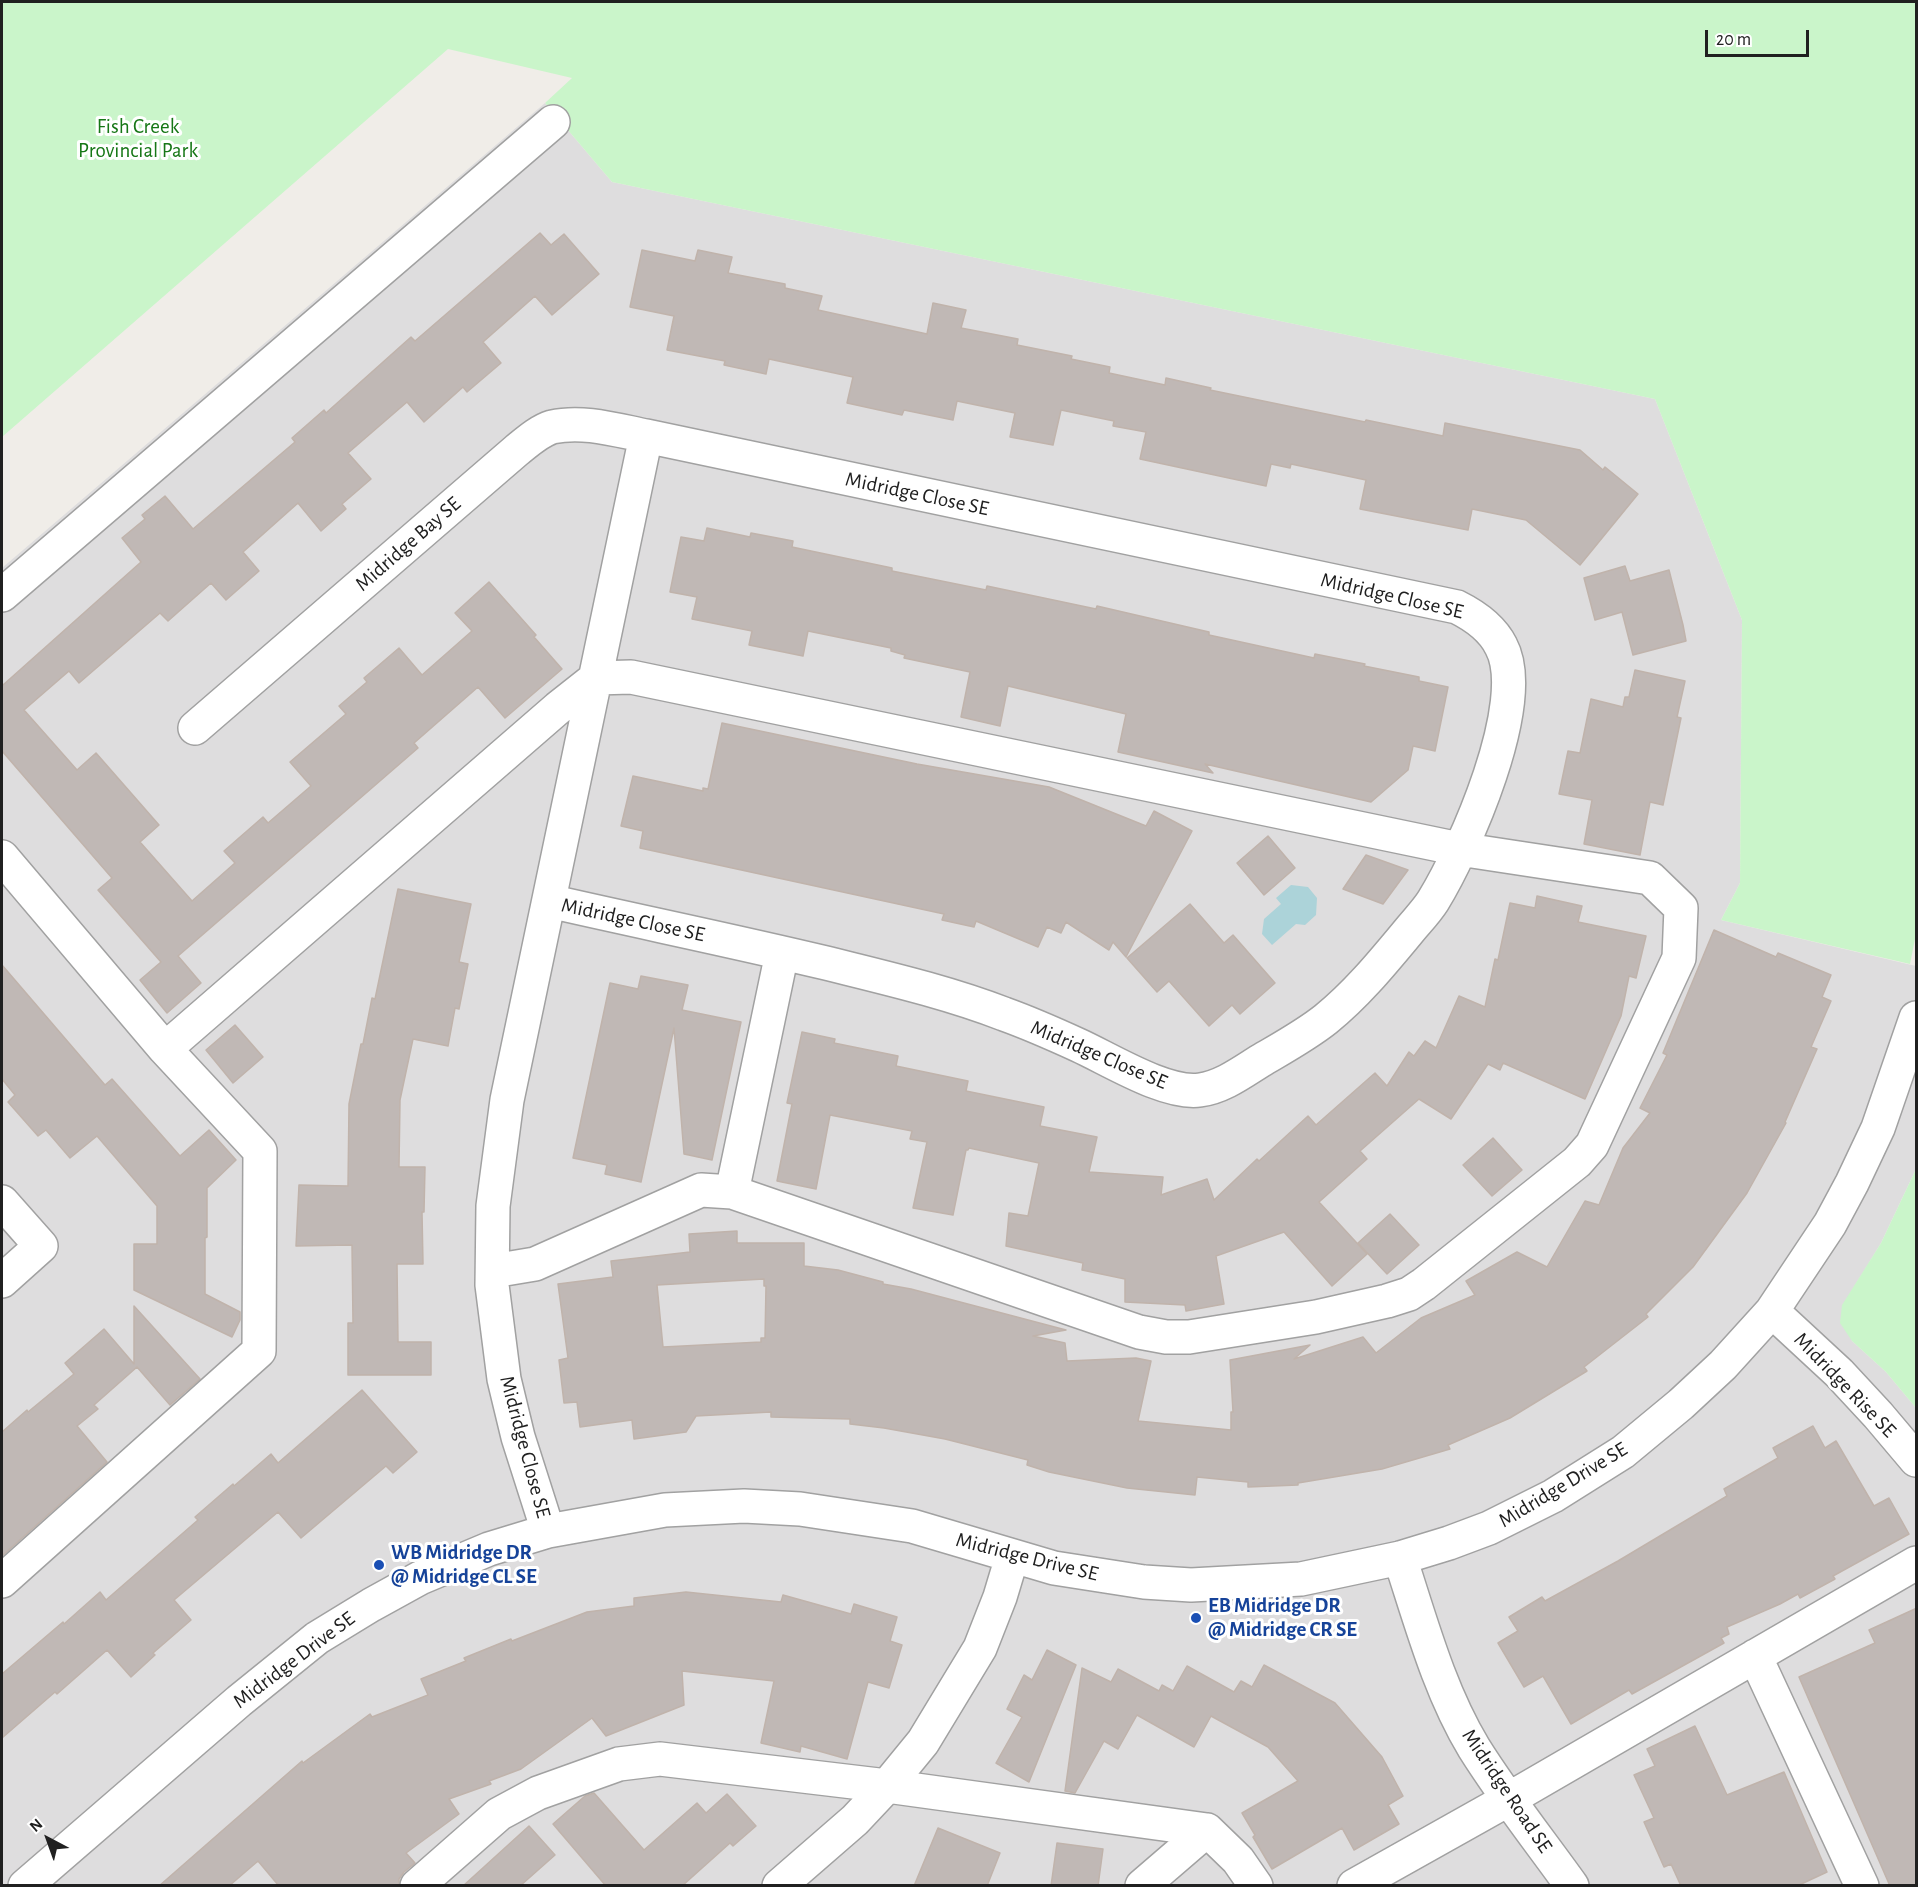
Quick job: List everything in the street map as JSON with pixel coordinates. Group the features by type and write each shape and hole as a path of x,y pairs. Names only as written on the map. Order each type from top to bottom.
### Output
{"street":[{"path":"2,595 553,122"},
{"name":"Midridge Bay SE","path":"195,728 536,436 551,428 574,425 594,426 646,436"},
{"name":"Midridge Close SE","path":"548,1531 518,1437 504,1379 492,1285 493,1206 507,1100 646,436 1457,607 1474,616 1488,628 1501,645 1510,677 1508,708 1498,748 1479,803 1432,902 1392,952 1326,1019 1234,1077 1201,1090 1184,1090 1156,1082 1074,1043 1003,1013 924,988 782,953 549,901"},
{"path":"165,1050 558,708 596,678 631,677 1459,849 1650,878 1681,908 1678,958 1592,1145 1577,1162 1409,1294 1387,1301 1316,1317 1189,1337 1166,1337 1138,1332 732,1192 701,1190 535,1264 493,1270"},
{"path":"2,857 165,1050 260,1151 259,1352 2,1581"},
{"path":"732,1192 782,953"},
{"name":"Midridge Drive SE","path":"26,1886 238,1701 317,1638 420,1578 489,1549 548,1531 664,1510 744,1506 800,1509 912,1526 1054,1568 1099,1576 1191,1585 1301,1579 1400,1558 1489,1528 1553,1496 1623,1452 1681,1404 1723,1365 1772,1311 1830,1224 1852,1183 1878,1128 1917,1018"},
{"path":"2,1202 41,1246 2,1281"},
{"name":"Midridge Rise SE","path":"1772,1311 1839,1373 1917,1460"},
{"path":"779,1886 855,1820 923,1742 980,1648 1000,1597 1012,1557"},
{"name":"Midridge Road SE","path":"1400,1558 1445,1690 1474,1747 1572,1886"},
{"path":"1354,1886 1917,1563"},
{"path":"1755,1656 1862,1886"},
{"path":"417,1886 499,1814 538,1793 620,1764 660,1760 887,1786 1207,1830 1238,1860 1256,1886"},
{"path":"1142,1886 1207,1830"},
{"path":"2,1877 9,1886"}],"shaded area":[{"path":"545,103 612,182 1655,399 1742,620 1740,883 1721,920 1916,966 1916,1169 1881,1243 1843,1305 1852,1341 1886,1372 1916,1408 1916,1885 2,1885 2,568"}],"green space":[{"name":"Fish Creek Provincial Park","path":"2,2 1916,2 1916,934 1910,964 1721,920 1740,883 1742,620 1655,399 612,182 545,103 572,78 448,49 2,437"},
{"path":"1916,1169 1916,1408 1886,1372 1852,1341 1840,1323 1842,1305 1881,1243"}],"water":[{"path":"1291,885 1308,887 1317,898 1316,915 1305,925 1296,924 1272,945 1262,934 1264,919 1281,904 1276,898"}],"building":[{"path":"540,233 551,245 564,234 599,274 552,315 535,296 483,342 501,363 467,392 463,387 424,422 407,402 348,453 371,479 342,504 346,509 321,531 298,503 243,552 259,571 226,600 211,583 168,621 160,613 79,683 69,671 24,710 77,770 96,753 159,825 140,842 192,901 235,863 224,851 263,817 268,823 311,786 290,762 346,714 339,706 367,682 364,678 399,648 422,675 472,631 455,613 489,582 536,635 534,637 562,669 505,718 478,687 414,743 418,748 178,956 201,983 167,1013 140,980 161,962 98,890 112,878 2,751 2,683 3,685 141,562 122,538 145,519 142,515 165,496 193,529 295,442 292,438 324,410 326,413 411,337 415,341"},
{"path":"642,250 695,261 698,250 732,257 728,273 785,284 785,288 822,296 818,310 927,334 933,303 966,310 961,328 1018,339 1017,345 1072,356 1071,359 1110,367 1109,373 1165,385 1166,378 1211,388 1210,390 1443,436 1445,423 1580,450 1603,470 1605,467 1638,494 1580,565 1526,520 1472,509 1468,530 1360,509 1366,480 1291,464 1290,468 1271,464 1266,486 1140,459 1146,432 1113,426 1114,421 1061,410 1053,445 1010,437 1015,413 957,401 953,420 904,410 902,415 847,403 853,377 769,359 766,374 724,365 725,361 667,350 674,316 630,307"},
{"path":"707,528 750,537 751,533 793,541 792,547 892,568 892,571 986,590 987,586 1096,609 1097,606 1209,632 1209,635 1314,658 1315,654 1365,664 1364,666 1419,677 1419,681 1448,687 1435,751 1413,746 1408,770 1371,802 1205,764 1213,773 1118,752 1126,714 1008,686 1000,726 961,717 970,672 904,658 905,655 891,651 891,648 808,631 803,656 749,645 752,631 692,619 697,597 670,592 681,537 704,541"},
{"path":"1625,566 1630,581 1669,570 1686,641 1633,655 1622,612 1595,620 1584,578"},
{"path":"1635,670 1685,681 1677,717 1681,718 1663,805 1650,802 1640,855 1584,844 1592,800 1559,794 1568,751 1580,753 1591,699 1623,707 1625,697 1629,697"},
{"path":"722,723 917,764 1049,787 1146,826 1154,811 1192,831 1126,957 1113,942 1109,950 1066,922 1061,933 1047,927 1038,947 976,921 974,927 942,920 944,914 640,848 643,831 621,826 633,776 703,791 703,788 708,789"},
{"path":"1268,836 1295,868 1264,895 1237,863"},
{"path":"1366,855 1408,870 1383,904 1343,889"},
{"path":"398,889 471,904 459,962 468,964 459,1009 455,1008 448,1046 413,1039 400,1100 399,1167 425,1167 424,1212 422,1212 423,1264 397,1264 398,1342 431,1342 431,1375 348,1375 348,1323 353,1323 352,1245 296,1246 299,1185 348,1186 349,1104 372,998 375,999"},
{"path":"1537,896 1582,906 1578,922 1646,936 1636,978 1629,976 1621,1016 1585,1099 1503,1063 1500,1070 1488,1064 1451,1119 1419,1099 1360,1151 1367,1159 1319,1202 1367,1254 1332,1286 1284,1232 1216,1256 1224,1304 1186,1311 1185,1305 1125,1302 1125,1279 1082,1270 1083,1263 1006,1246 1009,1213 1028,1216 1039,1163 969,1148 966,1150 953,1215 913,1208 927,1142 910,1139 912,1131 830,1115 816,1189 777,1181 792,1104 787,1103 802,1032 835,1039 834,1043 898,1056 896,1066 968,1081 966,1091 1044,1107 1040,1126 1097,1137 1089,1172 1163,1177 1161,1195 1207,1179 1214,1200 1257,1159 1259,1161 1308,1116 1316,1125 1375,1073 1387,1086 1409,1052 1414,1056 1425,1041 1436,1048 1459,996 1485,1007 1510,903 1535,908"},
{"path":"1190,904 1224,943 1233,935 1275,983 1240,1014 1232,1005 1209,1026 1169,981 1157,992 1127,958"},
{"path":"1714,930 1776,957 1778,953 1831,975 1822,997 1831,1001 1811,1047 1817,1049 1786,1123 1747,1193 1693,1267 1646,1314 1648,1317 1584,1367 1587,1371 1510,1418 1448,1445 1450,1449 1382,1469 1298,1483 1298,1485 1248,1487 1248,1482 1197,1477 1195,1495 1127,1488 1049,1472 1027,1465 1028,1460 945,1439 850,1424 850,1419 771,1417 771,1412 696,1416 686,1432 634,1439 632,1420 580,1427 577,1402 564,1403 559,1360 568,1358 558,1284 613,1277 611,1261 690,1252 689,1234 737,1231 737,1243 804,1243 804,1266 838,1270 883,1282 883,1284 911,1289 1066,1330 1033,1336 1065,1343 1067,1361 1136,1358 1151,1361 1138,1421 1231,1430 1231,1412 1233,1412 1230,1360 1310,1345 1294,1359 1363,1337 1376,1353 1421,1318 1475,1295 1466,1281 1517,1252 1547,1267 1585,1201 1599,1205 1623,1148 1650,1113 1640,1108 1667,1055 1663,1053","holes":["764,1279 764,1286 766,1286 765,1338 761,1338 761,1342 663,1347 657,1285"]},
{"path":"2,965 105,1085 112,1079 180,1156 209,1130 236,1160 207,1188 207,1237 205,1238 205,1294 240,1312 240,1320 232,1337 134,1290 134,1244 157,1244 157,1206 97,1136 70,1158 46,1130 38,1136 8,1102 15,1095 2,1079"},
{"path":"641,976 688,985 682,1010 741,1022 712,1160 684,1154 674,1028 641,1182 605,1174 607,1165 573,1158 610,983 638,989"},
{"path":"235,1025 263,1057 233,1083 206,1050"},
{"path":"1493,1138 1522,1170 1492,1196 1463,1165"},
{"path":"1390,1214 1419,1245 1387,1274 1358,1243"},
{"path":"134,1306 200,1379 170,1405 137,1367 94,1405 98,1409 77,1426 107,1462 2,1556 2,1432 74,1374 65,1363 104,1329 134,1364"},
{"path":"362,1390 417,1452 393,1473 386,1466 301,1538 278,1512 174,1600 191,1620 153,1653 155,1655 131,1677 107,1650 2,1738 2,1674 100,1592 106,1600 198,1520 195,1517 233,1484 234,1486 271,1454 278,1463"},
{"path":"1813,1426 1825,1448 1836,1441 1874,1506 1889,1498 1909,1534 1833,1576 1835,1579 1800,1598 1798,1594 1727,1627 1729,1634 1721,1638 1724,1643 1632,1694 1629,1690 1571,1724 1543,1676 1524,1687 1498,1643 1518,1631 1509,1617 1542,1597 1545,1601 1618,1561 1727,1496 1724,1489 1778,1458 1773,1448"},
{"path":"686,1592 781,1602 783,1595 851,1614 854,1604 897,1617 890,1641 902,1645 889,1688 868,1682 847,1759 801,1746 800,1752 761,1743 774,1681 682,1671 684,1705 606,1736 592,1718 521,1769 489,1781 491,1784 449,1799 459,1814 406,1853 415,1863 399,1879 399,1886 279,1886 258,1861 229,1886 159,1886 302,1761 303,1763 370,1714 372,1717 428,1695 421,1679 466,1661 464,1658 511,1639 512,1641 587,1612 634,1606 634,1598"},
{"path":"1917,1608 1917,1886 1890,1886 1799,1677 1875,1643 1869,1630"},
{"path":"1047,1650 1076,1665 1029,1782 996,1763 1022,1717 1007,1709 1024,1675 1032,1680"},
{"path":"1264,1665 1335,1703 1382,1757 1403,1796 1388,1805 1399,1824 1354,1850 1342,1828 1272,1869 1242,1813 1298,1781 1268,1747 1211,1716 1194,1747 1137,1715 1118,1749 1104,1741 1075,1793 1065,1791 1082,1668 1111,1682 1118,1669 1159,1691 1162,1685 1173,1691 1187,1666 1234,1692 1241,1681 1252,1687"},
{"path":"1695,1726 1727,1795 1784,1772 1827,1872 1797,1886 1681,1886 1671,1864 1664,1867 1644,1822 1654,1818 1634,1775 1655,1766 1647,1749"},
{"path":"594,1793 644,1850 697,1803 706,1813 727,1794 756,1826 733,1846 730,1843 682,1886 606,1886 553,1824 585,1796"},
{"path":"529,1826 555,1855 520,1886 463,1886"},
{"path":"938,1828 1000,1853 987,1886 914,1886"},
{"path":"1057,1843 1103,1849 1098,1886 1051,1886"}],"place":[{"name":"WB Midridge DR @ Midridge CL SE","path":"379,1565"},
{"name":"EB Midridge DR @ Midridge CR SE","path":"1196,1618"}]}
